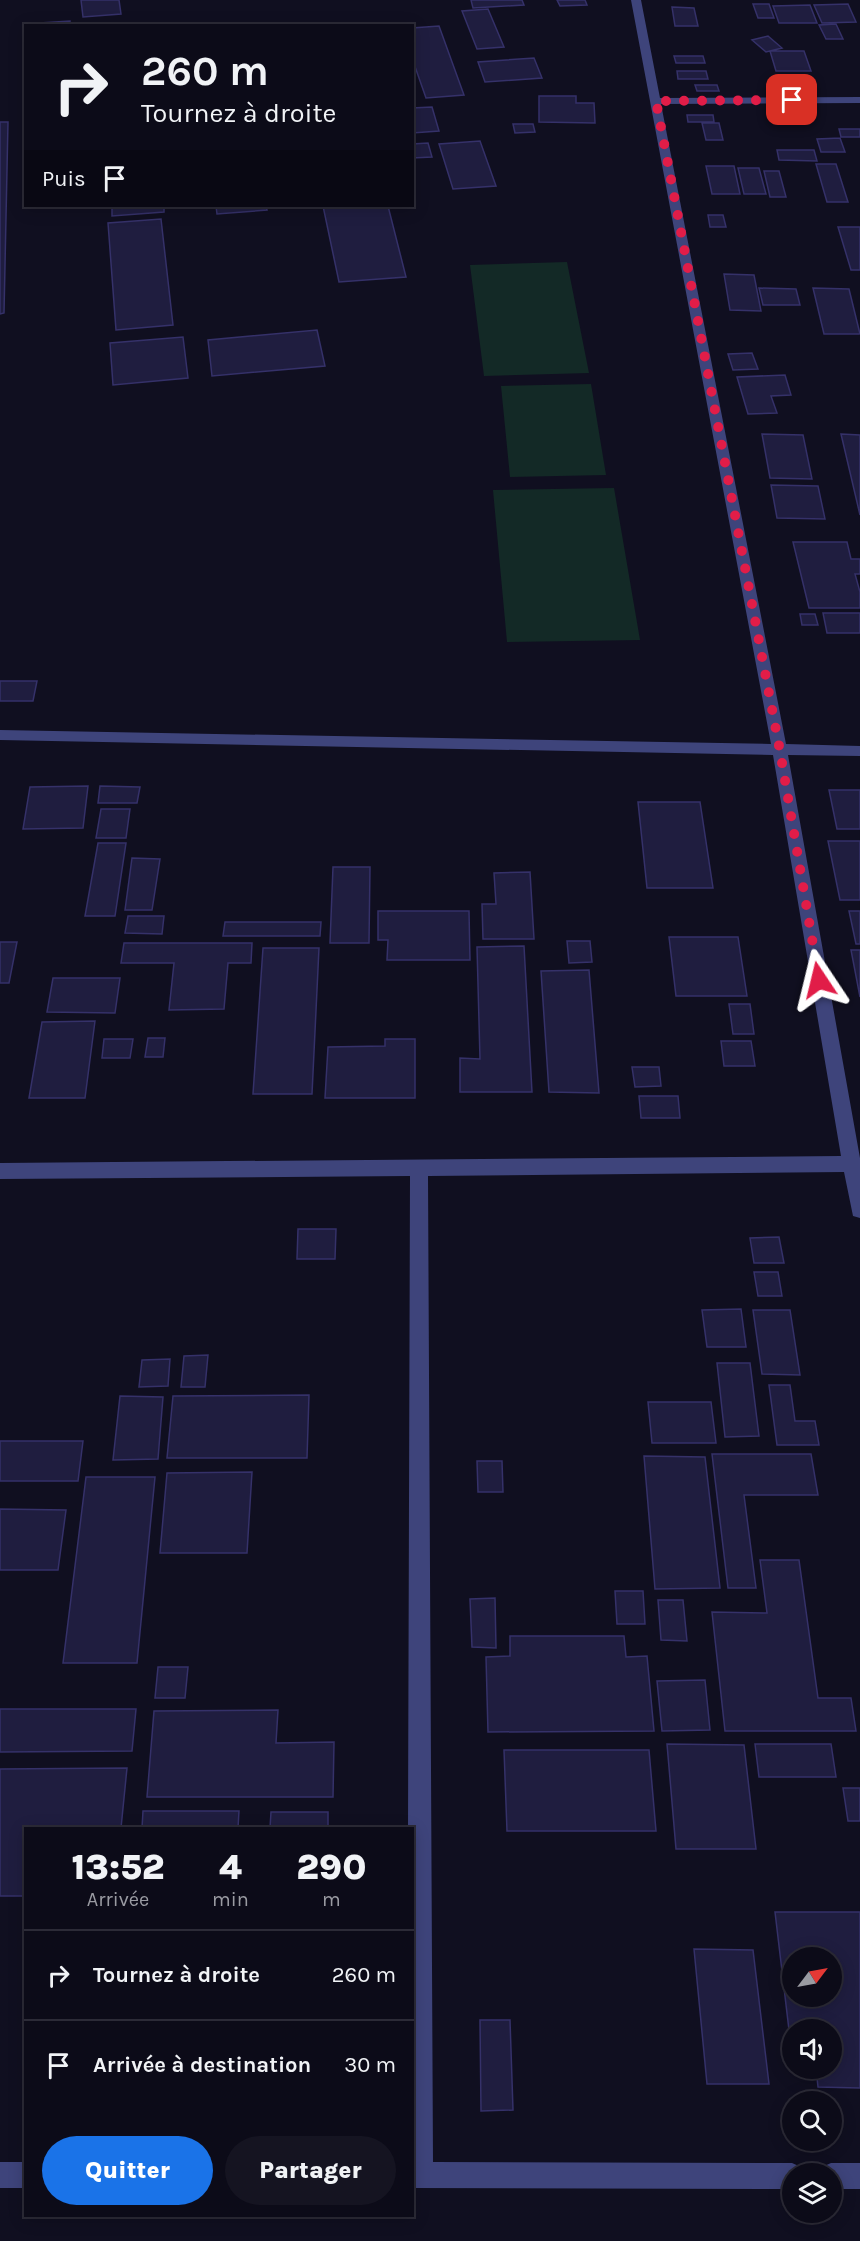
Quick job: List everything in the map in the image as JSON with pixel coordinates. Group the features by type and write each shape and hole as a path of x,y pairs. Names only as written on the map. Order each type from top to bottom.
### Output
{"street":[{"path":"636,0 780,751 860,1210"},
{"path":"656,101 860,100"},
{"path":"0,735 860,751"},
{"path":"0,1171 851,1164"},
{"path":"419,1168 416,2175 782,2176"},
{"path":"0,2175 24,2175"},
{"path":"842,2176 860,2176"}],"green space":[{"path":"567,262 589,373 484,376 470,265"},
{"path":"591,384 606,475 510,477 501,386"},
{"path":"614,488 640,640 507,642 493,490"}],"building":[{"path":"81,0 119,0 121,14 83,17"},
{"path":"471,0 522,0 524,5 473,8"},
{"path":"557,0 585,0 587,5 560,6"},
{"path":"753,4 769,4 774,18 758,18"},
{"path":"848,4 856,22 822,23 814,5"},
{"path":"810,5 817,23 779,23 773,6"},
{"path":"672,7 694,8 698,26 675,26"},
{"path":"488,9 504,47 477,49 462,11"},
{"path":"70,21 70,24 24,24"},
{"path":"836,24 843,39 826,39 819,25"},
{"path":"439,26 464,95 426,98 414,64 414,28"},
{"path":"768,36 782,48 766,52 752,40"},
{"path":"770,51 804,51 811,71 776,71"},
{"path":"674,56 703,56 705,63 676,63"},
{"path":"534,58 542,78 485,82 478,62"},
{"path":"677,71 706,71 708,79 678,79"},
{"path":"695,85 717,85 719,91 697,91"},
{"path":"539,96 576,96 576,103 594,103 595,123 539,122"},
{"path":"432,107 439,131 414,133 414,108"},
{"path":"687,115 713,115 714,122 688,122"},
{"path":"0,122 8,122 4,313 0,314"},
{"path":"702,123 719,123 723,140 706,140"},
{"path":"513,124 533,124 535,132 515,133"},
{"path":"839,129 860,129 860,137 841,137"},
{"path":"840,138 845,152 821,152 817,139"},
{"path":"480,141 496,186 453,189 439,144"},
{"path":"428,143 432,157 414,158 414,144"},
{"path":"777,150 814,150 817,161 779,160"},
{"path":"816,164 836,164 848,202 827,202"},
{"path":"706,166 734,166 740,194 712,194"},
{"path":"738,168 759,168 766,194 744,194"},
{"path":"764,171 779,171 786,197 770,197"},
{"path":"112,207 164,207 164,212 112,216"},
{"path":"216,207 266,207 267,210 217,214"},
{"path":"323,207 388,207 406,277 339,282"},
{"path":"708,215 723,215 726,227 710,227"},
{"path":"161,219 173,325 116,330 108,223"},
{"path":"838,227 860,227 860,270 851,270"},
{"path":"724,274 754,275 761,311 730,310"},
{"path":"759,288 796,289 800,305 763,305"},
{"path":"813,288 849,289 860,334 824,334"},
{"path":"317,330 325,366 212,376 208,340"},
{"path":"183,337 188,378 113,385 110,343"},
{"path":"752,353 758,369 733,370 728,354"},
{"path":"785,375 791,395 771,396 777,413 748,414 737,377"},
{"path":"762,434 803,435 812,479 770,478"},
{"path":"841,434 860,435 860,515"},
{"path":"771,485 818,486 825,519 777,518"},
{"path":"793,542 847,542 851,559 860,559 860,574 855,574 860,592 860,608 809,608"},
{"path":"823,613 860,613 860,633 827,633"},
{"path":"800,614 815,614 818,625 802,625"},
{"path":"0,681 37,681 33,701 0,701"},
{"path":"88,786 83,828 23,829 30,787"},
{"path":"100,786 140,787 137,803 98,803"},
{"path":"829,790 860,790 860,829 837,829"},
{"path":"638,802 700,802 713,888 647,888"},
{"path":"101,809 130,809 126,838 96,838"},
{"path":"828,841 860,841 860,900 840,900"},
{"path":"98,843 126,843 115,916 85,916"},
{"path":"132,858 160,859 152,910 125,910"},
{"path":"333,867 370,867 369,943 330,943"},
{"path":"530,872 534,939 483,939 482,904 496,904 494,873"},
{"path":"378,911 469,911 470,960 387,960 388,940 378,940"},
{"path":"849,911 860,911 860,944 856,944"},
{"path":"128,916 164,916 162,934 125,933"},
{"path":"225,922 321,922 320,936 223,936"},
{"path":"669,937 738,937 747,996 676,996"},
{"path":"567,941 590,941 592,962 569,963"},
{"path":"0,942 17,942 9,983 0,983"},
{"path":"124,943 252,943 251,963 228,963 224,1009 169,1010 174,963 121,963"},
{"path":"524,946 532,1092 460,1092 460,1058 480,1059 477,947"},
{"path":"263,948 319,948 312,1094 253,1094"},
{"path":"851,950 860,950 860,997"},
{"path":"589,970 599,1093 549,1092 541,971"},
{"path":"53,978 120,978 115,1013 47,1012"},
{"path":"729,1004 750,1004 754,1034 733,1034"},
{"path":"95,1021 85,1098 29,1098 42,1022"},
{"path":"148,1038 165,1038 163,1057 145,1057"},
{"path":"104,1039 133,1039 130,1058 102,1058"},
{"path":"385,1039 415,1039 415,1098 325,1098 328,1047 385,1046"},
{"path":"721,1041 751,1041 755,1066 724,1066"},
{"path":"632,1067 659,1067 661,1086 635,1087"},
{"path":"639,1096 678,1096 680,1118 641,1118"},
{"path":"298,1229 336,1229 335,1259 297,1259"},
{"path":"779,1237 784,1263 754,1263 750,1238"},
{"path":"754,1272 778,1272 782,1296 758,1296"},
{"path":"741,1309 746,1347 707,1347 702,1310"},
{"path":"753,1310 790,1310 800,1375 762,1374"},
{"path":"208,1355 205,1387 181,1387 184,1356"},
{"path":"170,1359 168,1386 139,1387 142,1360"},
{"path":"717,1363 750,1363 759,1436 725,1437"},
{"path":"769,1385 790,1385 795,1421 815,1421 819,1445 777,1445"},
{"path":"309,1395 307,1458 167,1458 173,1396"},
{"path":"120,1396 163,1397 158,1459 113,1460"},
{"path":"648,1402 711,1402 716,1443 652,1443"},
{"path":"0,1441 83,1441 78,1481 0,1481"},
{"path":"712,1454 811,1454 818,1495 744,1495 756,1588 728,1588"},
{"path":"644,1456 705,1457 720,1588 655,1589"},
{"path":"477,1461 502,1461 503,1492 478,1492"},
{"path":"252,1472 247,1553 160,1553 167,1473"},
{"path":"86,1477 155,1477 137,1663 63,1663"},
{"path":"0,1509 66,1510 58,1570 0,1570"},
{"path":"760,1560 799,1560 818,1698 851,1698 856,1731 725,1731 712,1612 767,1613"},
{"path":"615,1591 643,1591 645,1624 617,1624"},
{"path":"495,1598 496,1648 472,1647 470,1599"},
{"path":"658,1600 683,1600 687,1641 661,1640"},
{"path":"510,1636 624,1636 626,1657 647,1656 654,1731 488,1732 486,1657 510,1656"},
{"path":"158,1667 188,1667 185,1698 155,1698"},
{"path":"705,1680 710,1730 662,1731 657,1681"},
{"path":"0,1709 136,1709 132,1751 0,1752"},
{"path":"278,1710 276,1743 334,1742 333,1797 147,1797 154,1711"},
{"path":"667,1744 744,1745 756,1849 676,1849"},
{"path":"755,1744 831,1744 836,1777 759,1777"},
{"path":"504,1750 649,1750 656,1831 507,1831"},
{"path":"127,1768 121,1827 24,1827 24,1896 0,1896 0,1769"},
{"path":"843,1788 860,1788 860,1821 848,1821"},
{"path":"143,1811 239,1811 238,1827 142,1827"},
{"path":"271,1812 328,1812 328,1827 270,1827"},
{"path":"775,1912 860,1912 860,2088 818,2087 817,2079 842,2079 842,2019 788,2019 786,2007 842,2007 842,1947 782,1947 782,1971"},
{"path":"694,1949 753,1950 769,2084 707,2084"},
{"path":"480,2020 510,2020 513,2110 481,2111"}],"route":[{"path":"792,100 656,101 780,751 819,980"}]}
